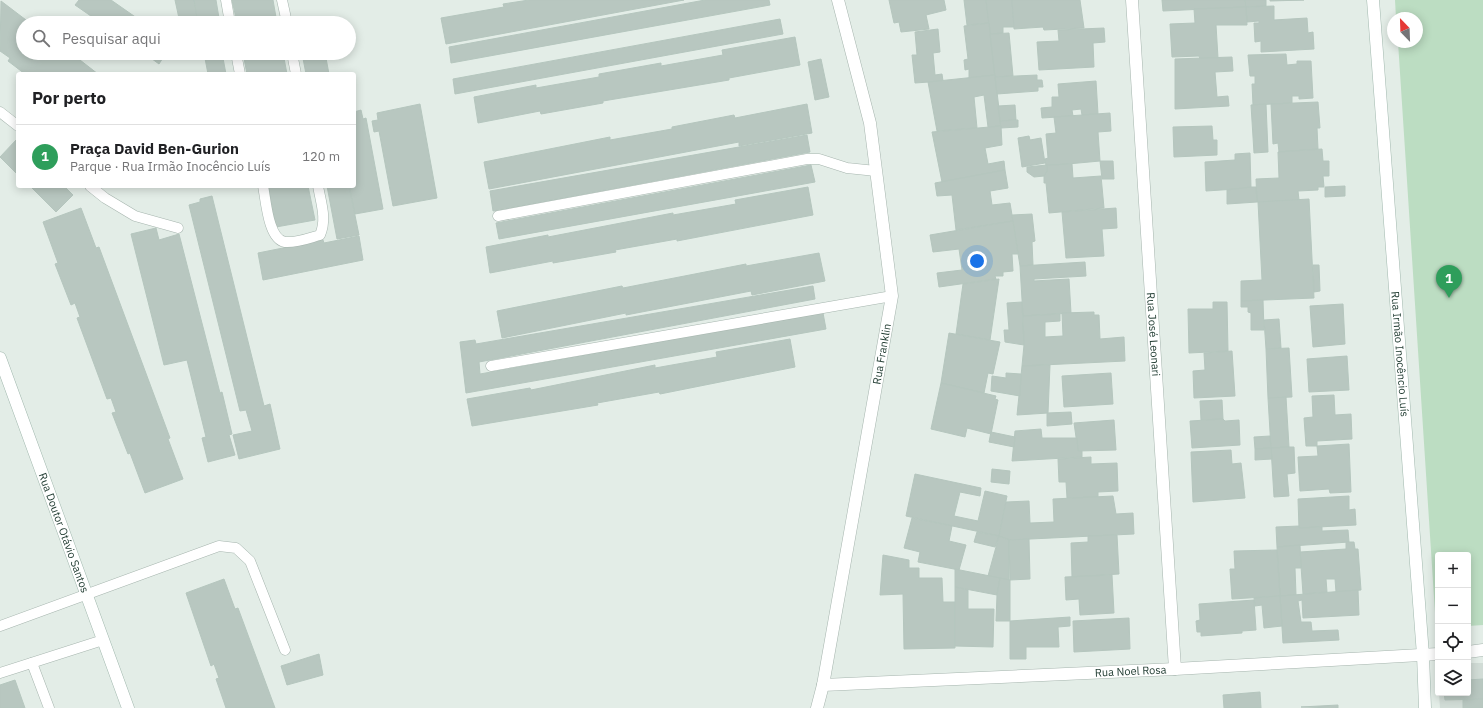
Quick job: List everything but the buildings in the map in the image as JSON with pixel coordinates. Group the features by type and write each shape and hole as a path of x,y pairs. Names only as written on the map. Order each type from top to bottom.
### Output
{"street":[{"name":"Rua Franklin","path":"818,708 892,296 870,124 838,0"},
{"name":"Rua José Leonari","path":"1132,0 1175,669"},
{"name":"Rua Irmão Inocêncio Luís","path":"1373,0 1423,655 1425,708"},
{"name":"Rua Doutor Otávio Santos","path":"0,358 85,594 128,708"},
{"path":"1471,652 1483,650"},
{"name":"Rua Noel Rosa","path":"823,685 1175,669 1435,654"}],"lane":[{"path":"226,0 229,16"},
{"path":"282,0 285,16"},
{"path":"237,60 240,72"},
{"path":"293,60 296,72"},
{"path":"0,112 16,124"},
{"path":"498,216 807,159 819,159 847,168 876,171"},
{"path":"92,188 105,198 135,216 178,228"},
{"path":"263,188 270,225 276,236 284,242 302,241 320,235 324,219 318,188"},
{"path":"492,366 892,296"},
{"path":"0,626 219,546 236,548 250,561 285,650"},
{"path":"0,673 102,640"},
{"path":"32,663 49,708"}],"shaded area":[{"path":"1471,663 1483,663 1483,708 1440,708 1439,696 1471,696"}],"green space":[{"path":"1395,0 1483,0 1483,625 1471,626 1471,552 1435,552 1435,613 1398,48 1423,48 1423,12 1396,12"}],"place":[{"name":"Praça David Ben-Gurion","path":"1449,298"}]}
